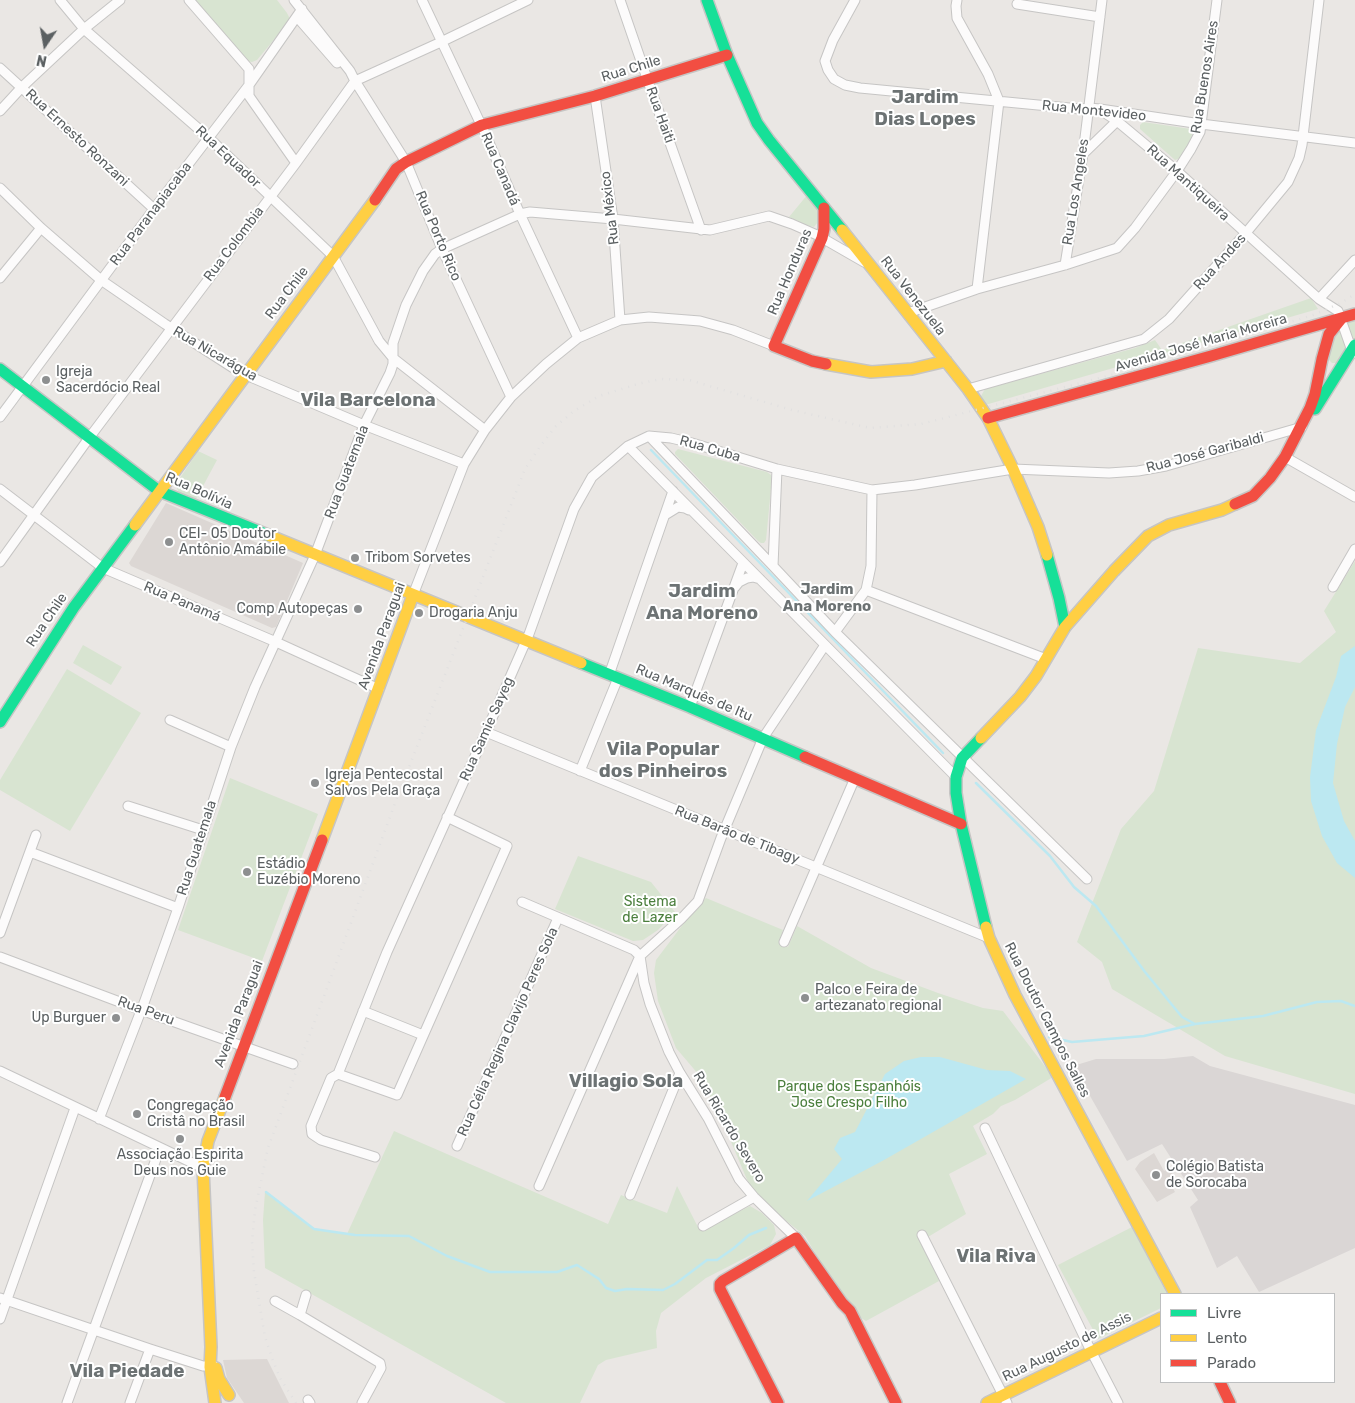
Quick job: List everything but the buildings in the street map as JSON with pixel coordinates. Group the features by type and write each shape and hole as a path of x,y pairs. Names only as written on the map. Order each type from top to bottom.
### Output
{"main road":[{"name":"Rua Venezuela","path":"707,0 727,55 757,123 968,389 988,418 1014,470 1038,527 1050,564 1065,627"},
{"name":"Rua Chile","path":"0,722 63,621 396,169 406,162 482,125 595,96 727,55"},
{"name":"Rua Honduras","path":"774,346 822,238 824,208"},
{"name":"Avenida José Maria Moreira","path":"988,418 1355,314"},
{"path":"1302,427 1315,394 1329,334 1341,319"},
{"name":"Avenida Paraguai","path":"774,346 812,361 871,372 912,369 946,362"},
{"path":"1302,427 1354,350"},
{"path":"1323,355 1326,362 1330,365 1339,367 1343,365"},
{"name":"Rua Bolívia","path":"0,369 158,491 413,595"},
{"name":"Rua Doutor Campos Salles","path":"1174,1293 1015,995 989,938 962,824 956,793 956,777 962,758 1020,697 1036,676 1065,627 1114,571 1148,536 1169,525 1222,510 1253,496 1270,478 1285,457 1302,427"},
{"name":"Avenida Paraguai","path":"215,1403 203,1168 208,1141 413,595"},
{"name":"Rua Marquês de Itu","path":"413,595 690,707 962,824"},
{"path":"778,1403 720,1289 720,1284 796,1238"},
{"name":"Rua Ricardo Severo","path":"796,1238 842,1303 850,1311 896,1403"},
{"name":"Rua Augusto de Assis","path":"987,1403 1005,1399 1092,1352 1160,1318"},
{"name":"Avenida Paraguai","path":"212,1366 219,1380 233,1399"},
{"path":"1220,1383 1230,1403"},
{"path":"215,1403 220,1396 233,1399"}],"street":[{"name":"Rua Equador","path":"60,0 84,29 208,138 333,256 379,341 393,358 485,430"},
{"path":"0,111 22,87 84,29 120,0"},
{"path":"189,0 249,69 249,96 296,163"},
{"name":"Rua Porto Rico","path":"294,0 299,13 350,71 406,162 442,249 511,397"},
{"name":"Rua Canadá","path":"422,0 482,125 520,214 578,338"},
{"name":"Rua Colombia","path":"0,562 88,438 296,163 355,81 528,0"},
{"name":"Rua Haiti","path":"620,0 701,230"},
{"name":"Rua Montevideo","path":"855,0 833,40 825,60 828,70 834,79 845,85 1080,109 1100,109 1201,124 1355,143"},
{"path":"957,0 957,18 988,74 999,101 977,289"},
{"name":"Rua Los Angeles","path":"1065,265 1083,154 1102,0"},
{"name":"Rua Buenos Aires","path":"1065,265 1117,248 1135,228 1177,171 1196,141 1200,132 1217,0"},
{"name":"Rua Andes","path":"968,389 1144,338 1169,319 1246,234 1288,182 1299,158 1319,0"},
{"path":"1017,4 1100,17"},
{"name":"Rua Paranapiacaba","path":"0,418 154,209 249,85 299,13"},
{"name":"Rua Ernesto Ronzani","path":"0,68 154,209"},
{"name":"Rua México","path":"595,96 613,219 620,320"},
{"name":"Rua Mantiqueira","path":"1100,109 1177,171 1320,299"},
{"path":"1083,154 1117,121"},
{"name":"Rua Nicarágua","path":"0,188 41,228 101,280 171,328 245,374 464,464"},
{"name":"Rua Guatemala","path":"99,1119 178,908 202,830 231,747 255,687 315,555 364,424 390,373 393,364 393,343 406,305 434,254 520,214 530,212 613,219 701,230 710,230 769,216 822,238 870,266"},
{"path":"0,278 41,228"},
{"path":"1354,350 1338,311 1320,299 1355,260"},
{"path":"908,313 977,289 1065,265"},
{"name":"Avenida Paraguai","path":"413,595 464,464 485,430 511,397 546,364 578,338 620,320 649,317 700,321 733,330 774,346"},
{"name":"Rua José Garibaldi","path":"1014,470 1109,474 1138,471 1166,466 1302,427"},
{"path":"526,641 574,509 592,477 628,446 649,436 835,632 1087,880"},
{"name":"Rua Cuba","path":"649,436 692,443 777,469 872,490 915,486 1014,470"},
{"path":"628,446 956,777"},
{"path":"1285,457 1355,496"},
{"path":"773,566 777,469"},
{"name":"Rua Panamá","path":"0,489 102,568 276,642 379,689"},
{"path":"835,632 866,590 871,566 872,490"},
{"path":"580,770 614,676 673,491"},
{"path":"665,515 678,507 693,512"},
{"path":"1333,587 1355,549"},
{"path":"690,707 743,562"},
{"path":"733,589 739,582 747,578 760,579"},
{"path":"866,590 1046,659"},
{"name":"Rua Samie Sayeg","path":"375,1157 321,1140 312,1134 311,1126 331,1078 338,1074 387,952 526,641"},
{"path":"539,1186 640,956 698,901 724,830 763,738 825,644"},
{"path":"814,660 822,656 839,659"},
{"path":"170,720 231,747"},
{"name":"Rua Barão de Tibagy","path":"486,732 989,938"},
{"path":"784,942 855,778"},
{"path":"128,806 202,830"},
{"path":"338,1074 397,1095 506,846 447,818"},
{"path":"0,932 36,835"},
{"path":"30,852 178,908"},
{"path":"522,902 634,950 640,956"},
{"name":"Rua Célia Regina Clavijo Peres Sola","path":"457,1146 558,918"},
{"name":"Rua Ricardo Severo","path":"640,956 644,983 650,1004 669,1052 680,1073 708,1118 739,1179 754,1197 796,1238"},
{"name":"Rua Peru","path":"0,957 293,1064"},
{"path":"362,1011 423,1035"},
{"path":"0,1071 203,1168"},
{"path":"630,1195 680,1073"},
{"path":"0,1319 3,1299 75,1108"},
{"path":"985,1128 1118,1403"},
{"path":"67,1403 160,1148"},
{"path":"703,1226 754,1197"},
{"path":"922,1235 1005,1399"},
{"path":"300,1315 306,1294"},
{"path":"3,1299 150,1349 204,1366 212,1366"},
{"path":"275,1301 380,1363 381,1368 362,1403"},
{"path":"130,1403 150,1349"}],"shaded area":[{"path":"166,503 303,563 276,627 272,628 131,566 129,563"},
{"path":"1193,1056 1210,1066 1355,1105 1355,1248 1259,1292 1237,1256 1217,1268 1190,1207 1198,1200 1162,1144 1127,1161 1073,1066 1096,1059 1164,1059"},
{"name":"Colégio Batista de Sorocaba","path":"1154,1153 1164,1171 1169,1168 1174,1177 1169,1181 1175,1192 1157,1202 1135,1169 1140,1162"},
{"path":"267,1359 289,1403 244,1403 227,1378 223,1360"}],"green space":[{"path":"192,0 277,0 290,19 257,60 252,62 247,61"},
{"path":"1143,122 1191,129 1193,132 1188,148 1175,160 1140,129 1140,125"},
{"path":"808,194 821,218 814,227 789,217"},
{"path":"1311,298 1318,309 985,405 981,396 985,389 1135,348 1155,340 1162,350"},
{"path":"1355,317 1355,340 1337,363 1332,363 1328,359 1336,330 1341,323"},
{"path":"678,449 767,472 771,475 766,540 764,543 758,541 675,454"},
{"path":"198,451 217,460 195,501 179,493 176,486"},
{"path":"1355,561 1355,1094 1225,1056 1112,989 1102,962 1077,942 1121,829 1154,791 1198,648 1300,663 1336,632 1324,611"},
{"path":"83,645 122,667 111,685 73,663"},
{"path":"67,669 141,713 70,831 0,790 0,780"},
{"name":"Estádio Euzébio Moreno","path":"230,778 318,814 262,961 178,930"},
{"name":"Sistema de Lazer","path":"578,856 651,882 675,912 658,930 643,940 633,941 555,909"},
{"name":"Parque dos Espanhóis Jose Crespo Filho","path":"706,898 783,930 779,943 788,947 797,926 871,968 983,1008 1003,1011 1053,1077 1015,1100 1001,1106 993,1114 973,1126 987,1154 949,1174 966,1214 923,1240 939,1281 866,1321 850,1311 805,1236 753,1194 719,1113 699,1075 676,1048 658,1001 654,973 656,960 696,907"},
{"path":"394,1131 608,1224 621,1195 667,1213 677,1186 700,1231 750,1206 762,1213 774,1225 776,1234 770,1245 706,1278 661,1313 656,1331 657,1348 606,1360 598,1365 580,1403 506,1403 265,1268 263,1220 265,1192 314,1229 347,1234"},
{"path":"1132,1227 1166,1293 1160,1293 1160,1308 1098,1339 1058,1265"}],"water":[{"path":"1355,646 1355,687 1345,707 1337,744 1333,783 1344,821 1355,841 1355,878 1337,863 1322,836 1311,801 1310,777 1316,730 1336,677 1341,656"},
{"path":"921,1057 940,1057 987,1070 1010,1071 1026,1079 884,1160 807,1201 842,1159 834,1149 840,1138 855,1132 885,1074 904,1061"}],"waterway":[{"path":"651,450 943,753"},
{"path":"976,783 1050,856 1074,887 1096,906 1145,972 1182,1017 1195,1024"},
{"path":"1049,1037 1072,1042 1144,1036 1195,1024 1263,1016 1317,1002 1341,1001 1355,1006"},
{"path":"266,1192 314,1229 355,1235 409,1236 447,1256 490,1272 557,1272 577,1265 599,1279 606,1288 615,1291 627,1289 663,1290 675,1284 707,1260 717,1260 749,1235 766,1228"}],"railway":[{"path":"296,1403 280,1378 265,1337 254,1272 252,1242 255,1210 268,1148 397,798 525,469 555,427 574,411 599,396 641,383 662,379 689,380 792,410 870,428 921,424 1135,369 1313,315 1341,303 1355,294"}],"traffic: fast":[{"path":"707,0 727,55 757,123 842,230"},
{"path":"1315,409 1355,345"},
{"path":"0,369 159,491 268,535"},
{"path":"0,722 74,607 135,525"},
{"path":"1047,555 1065,627"},
{"path":"581,663 690,707 805,757"},
{"path":"981,738 962,758 956,777 956,793 961,824 986,927"}],"traffic: slow":[{"path":"135,525 375,200"},
{"path":"842,230 968,389 988,418 1038,527 1047,555"},
{"path":"826,364 871,372 912,369 946,361"},
{"path":"981,738 1020,697 1036,676 1065,627 1114,571 1148,536 1169,525 1222,510 1235,504"},
{"path":"268,535 581,663"},
{"path":"322,840 413,595"},
{"path":"986,927 989,938 1015,995 1174,1293"},
{"path":"215,1403 210,1367 211,1347 203,1168 208,1141 225,1097"},
{"path":"987,1403 1160,1318"},
{"path":"216,1368 219,1379 229,1395"}],"traffic: jam":[{"path":"375,200 396,169 406,162 482,125 595,96 727,55"},
{"path":"824,208 822,238 774,346 812,361 826,364"},
{"path":"988,418 1355,314"},
{"path":"1235,504 1253,496 1270,478 1285,457 1310,408 1329,334 1341,319"},
{"path":"805,757 961,824"},
{"path":"225,1097 322,840"},
{"path":"778,1403 720,1289 720,1284 796,1238 842,1303 850,1311 896,1403"},
{"path":"1220,1383 1230,1403"}],"place":[{"name":"Igreja Sacerdócio Real","path":"46,380"},
{"name":"CEI- 05 Doutor Antônio Amábile","path":"169,542"},
{"name":"Tribom Sorvetes","path":"355,558"},
{"name":"Comp Autopeças","path":"358,609"},
{"name":"Drogaria Anju","path":"419,613"},
{"name":"Igreja Pentecostal Salvos Pela Graça","path":"315,783"},
{"name":"Estádio Euzébio Moreno","path":"247,872"},
{"name":"Palco e Feira de artezanato regional","path":"805,998"},
{"name":"Up Burguer","path":"116,1018"},
{"name":"Congregação Cristâ no Brasil","path":"137,1114"},
{"name":"Associação Espirita Deus nos Guie","path":"180,1139"},
{"name":"Colégio Batista de Sorocaba","path":"1156,1175"}],"district":[{"name":"Jardim Dias Lopes","path":"925,109"},
{"name":"Vila Barcelona","path":"368,401"},
{"name":"Jardim Ana Moreno","path":"827,598"},
{"name":"Jardim Ana Moreno","path":"702,603"},
{"name":"Vila Popular dos Pinheiros","path":"663,761"},
{"name":"Villagio Sola","path":"626,1082"},
{"name":"Vila Riva","path":"996,1257"},
{"name":"Vila Piedade","path":"127,1372"}]}
